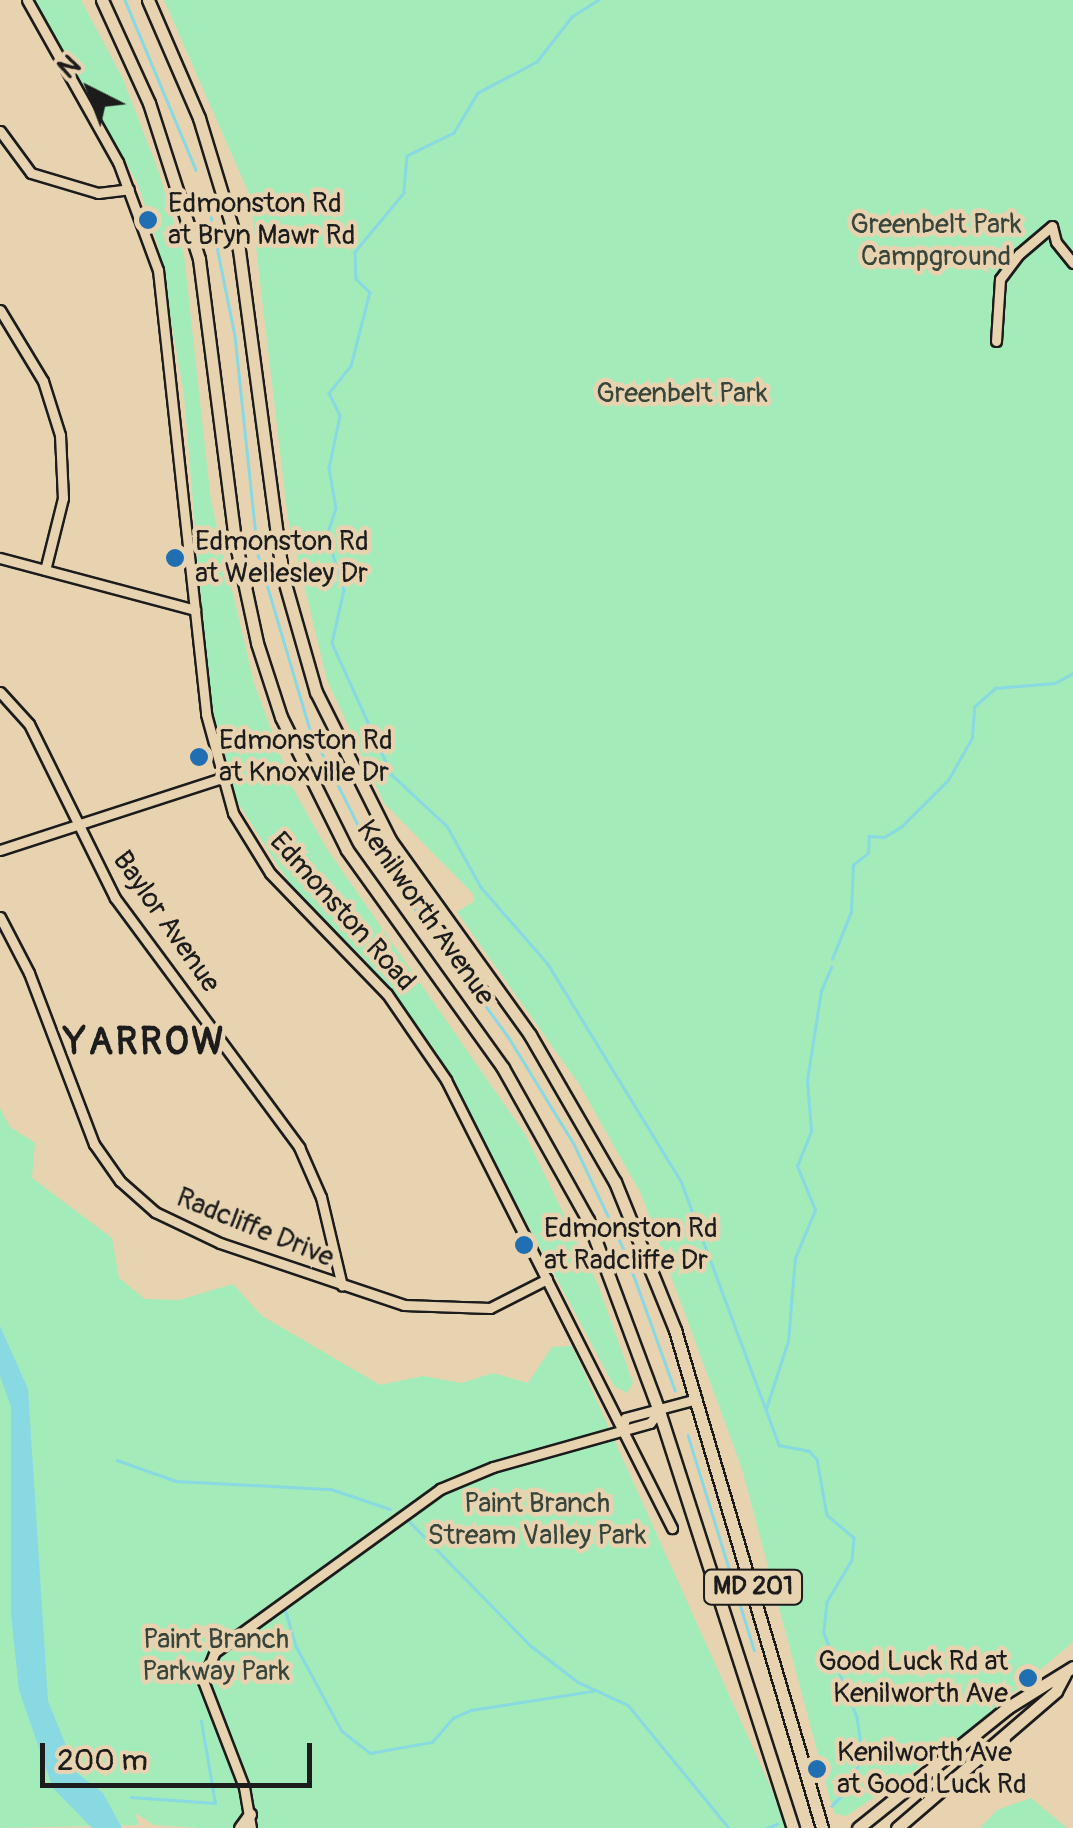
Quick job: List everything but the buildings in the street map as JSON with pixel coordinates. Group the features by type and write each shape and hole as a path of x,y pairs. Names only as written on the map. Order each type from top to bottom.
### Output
{"main road":[{"name":"Kenilworth Avenue","path":"102,0 149,103 196,246 217,361 235,540 281,717 348,850 502,1068 566,1177 615,1285 659,1411 788,1811 790,1828"},
{"name":"Kenilworth Avenue","path":"148,0 199,118 239,250 282,572 316,692 390,840 530,1035 594,1142 655,1275 697,1399 822,1828"},
{"path":"858,1828 1007,1708 1069,1670"},
{"path":"897,1828 1056,1691 1069,1670"},
{"path":"240,1828 250,1814"}],"street":[{"name":"Edmonston Road","path":"26,0 129,188 165,310 195,610 219,778 270,873 387,994 421,1040 672,1528"},
{"path":"2,138 24,168 46,180 98,193 129,188"},
{"path":"996,341 1000,279 1019,254 1052,226 1056,242 1073,263"},
{"path":"0,310 43,381 60,435 63,498 45,570"},
{"path":"0,558 195,610"},
{"name":"Baylor Avenue","path":"0,692 21,711 115,898 299,1147 321,1198 342,1286"},
{"path":"0,850 219,778"},
{"name":"Radcliffe Drive","path":"0,917 29,973 94,1144 120,1181 189,1230 404,1305 457,1312 504,1304 547,1279"},
{"path":"250,1828 250,1814 203,1681 215,1652 440,1489 622,1427 650,1423 659,1411 697,1399"}],"green space":[{"path":"34,0 81,0 122,77 158,170 184,255 211,501 254,683 292,787 327,849 525,1134 598,1285 633,1383 627,1393 614,1386 433,1047 366,961 292,887 226,784 208,682 184,395 158,245 138,184"},
{"name":"Greenbelt Park","path":"164,0 1073,0 1073,1642 945,1750 846,1816 835,1814 830,1799 742,1469 641,1194 579,1084 457,912 474,901 473,894 384,803 327,680 288,519 250,196"},
{"path":"0,1108 10,1127 35,1143 32,1178 112,1238 119,1278 145,1299 179,1300 233,1284 262,1316 380,1385 423,1376 462,1383 493,1373 528,1383 552,1347 572,1346 789,1828 200,1828 154,1825 135,1813 139,1825 0,1828"},
{"path":"1031,1798 1067,1828 980,1828 997,1810"}],"water":[{"path":"0,1326 28,1389 48,1701 77,1773 103,1793 122,1828 92,1828 53,1788 19,1690 11,1614 11,1407 0,1376"}],"waterway":[{"path":"125,0 196,170"},
{"path":"599,0 572,17 537,62 478,93 454,133 407,156 404,193 355,252 356,279 370,292 351,366 329,393 340,416 329,468 336,508 327,536 344,590 332,643 392,775 447,826 481,887 548,964 681,1181 779,1445 809,1451 817,1459 827,1515 854,1538 852,1560 827,1602 824,1633 857,1717 862,1754 851,1787 832,1806"},
{"path":"211,217 235,336 258,554 310,729 367,843 509,1038 574,1144 626,1254 675,1390"},
{"path":"832,959 851,912 853,865 868,853 869,836 884,837 902,826 948,780 972,738 974,707 995,688 1055,683 1073,673"},
{"path":"766,1409 788,1341 795,1258 815,1210 797,1166 811,1131 807,1080 821,991 831,967"},
{"path":"688,1435 754,1650"},
{"path":"117,1460 176,1481 331,1489 390,1509"},
{"path":"408,1520 530,1645 578,1682 628,1705 729,1828"},
{"path":"285,1608 296,1646 342,1731 370,1753 432,1742 453,1718 471,1710 593,1691"},
{"path":"131,1797 215,1803 201,1721"},
{"path":"767,1828 777,1824"}],"place":[{"name":"Edmonston Rd at Bryn Mawr Rd","path":"148,220"},
{"name":"Edmonston Rd at Wellesley Dr","path":"175,558"},
{"name":"Edmonston Rd at Knoxville Dr","path":"199,757"},
{"name":"Edmonston Rd at Radcliffe Dr","path":"524,1245"},
{"name":"Good Luck Rd at Kenilworth Ave","path":"1028,1678"},
{"name":"Kenilworth Ave at Good Luck Rd","path":"817,1769"}],"district":[{"name":"YARROW","path":"145,1043"}],"park label":[{"name":"Greenbelt Park Campground","path":"936,241"},
{"name":"Paint Branch Stream Valley Park","path":"537,1520"},
{"name":"Paint Branch Parkway Park","path":"216,1656"}]}
